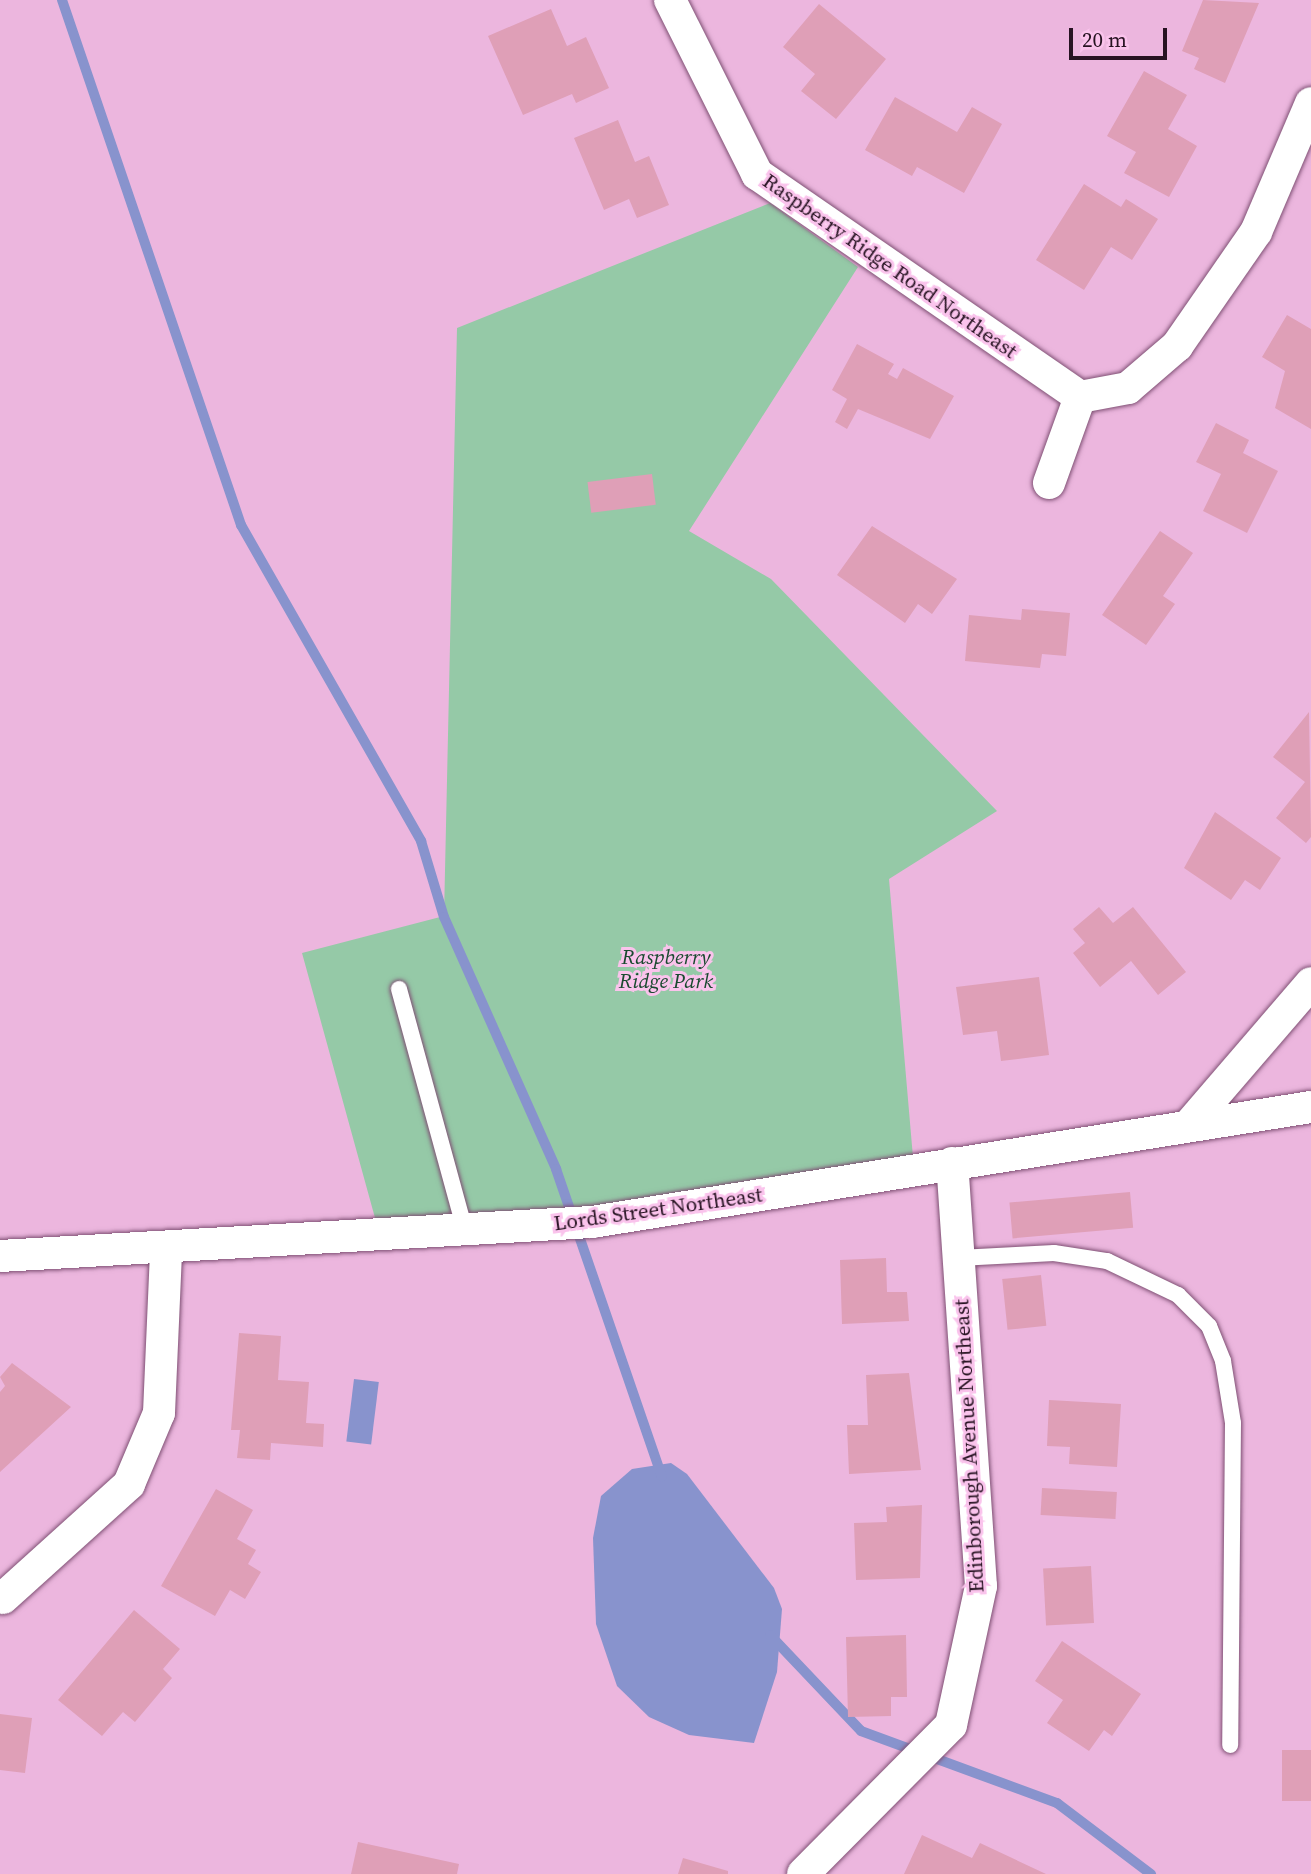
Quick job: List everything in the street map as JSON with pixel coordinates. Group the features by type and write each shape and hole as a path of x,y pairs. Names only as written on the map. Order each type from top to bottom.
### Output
{"street":[{"name":"Raspberry Ridge Road Northeast","path":"670,0 757,174 1080,397"},
{"path":"1049,483 1080,397 1128,388 1177,346 1255,232 1311,103"},
{"path":"1189,1125 1311,983"},
{"name":"Lords Street Northeast","path":"0,1256 166,1251 592,1222 1311,1107"},
{"name":"Edinborough Avenue Northeast","path":"803,1874 951,1726 981,1586 953,1163"},
{"path":"3,1598 129,1484 159,1413 166,1251"}],"lane":[{"path":"399,989 465,1231"},
{"path":"959,1258 1054,1253 1107,1261 1178,1295 1209,1326 1223,1361 1233,1423 1230,1745"}],"green space":[{"name":"Raspberry Ridge Park","path":"770,203 858,267 689,531 771,579 997,811 889,879 914,1169 380,1236 302,953 444,916 457,328"}],"water":[{"path":"354,1379 379,1382 371,1445 346,1442"},
{"path":"671,1463 687,1474 774,1588 782,1609 777,1672 754,1743 689,1735 649,1717 617,1686 596,1624 593,1538 601,1496 632,1469"}],"building":[{"path":"1203,0 1259,3 1225,83 1194,69 1199,58 1182,51"},
{"path":"819,4 886,59 836,119 801,91 815,74 783,47"},
{"path":"551,9 567,46 586,37 609,88 576,103 572,94 523,115 488,36"},
{"path":"1144,71 1187,95 1168,129 1197,146 1169,197 1124,173 1136,152 1107,136"},
{"path":"895,97 957,132 972,107 1002,124 964,193 917,167 912,176 865,150"},
{"path":"618,120 635,162 649,156 669,205 637,218 629,199 604,210 574,138"},
{"path":"1084,184 1121,207 1126,199 1158,219 1132,260 1111,247 1084,290 1036,260"},
{"path":"1287,315 1311,329 1311,429 1275,408 1285,371 1262,357"},
{"path":"857,344 894,364 888,374 897,379 903,368 954,396 930,439 858,409 847,429 835,422 847,399 832,390"},
{"path":"1216,423 1249,440 1243,453 1278,471 1247,533 1203,511 1221,474 1196,462"},
{"path":"652,474 656,505 591,513 587,482"},
{"path":"872,526 957,579 932,614 918,604 905,623 837,575"},
{"path":"1160,531 1193,553 1163,596 1175,604 1146,645 1102,615"},
{"path":"1022,609 1070,613 1066,656 1042,654 1040,668 965,661 969,615 1021,620"},
{"path":"1309,712 1311,837 1306,843 1276,818 1305,782 1273,757"},
{"path":"1215,812 1281,858 1260,890 1245,880 1231,900 1184,868"},
{"path":"1099,907 1113,923 1133,907 1186,972 1158,995 1131,961 1100,987 1073,953 1085,943 1073,929"},
{"path":"1039,977 1049,1055 1001,1061 997,1031 963,1035 956,987"},
{"path":"1130,1192 1133,1228 1013,1238 1009,1203"},
{"path":"886,1258 887,1292 907,1292 909,1321 842,1324 840,1260"},
{"path":"1041,1275 1046,1326 1008,1330 1002,1279"},
{"path":"239,1333 281,1336 278,1380 309,1382 306,1423 324,1424 323,1447 271,1443 270,1460 237,1458 240,1430 231,1430"},
{"path":"12,1363 71,1407 0,1472 0,1392 5,1386 0,1377"},
{"path":"909,1373 921,1470 849,1474 847,1425 868,1425 866,1375"},
{"path":"1049,1400 1121,1404 1117,1467 1069,1464 1070,1447 1047,1446"},
{"path":"1042,1488 1117,1492 1115,1519 1041,1515"},
{"path":"216,1489 253,1510 237,1539 256,1550 248,1564 261,1572 245,1599 230,1590 215,1616 161,1586"},
{"path":"922,1505 920,1578 856,1580 854,1523 887,1522 886,1507"},
{"path":"1091,1566 1094,1623 1046,1625 1043,1569"},
{"path":"134,1610 180,1649 163,1669 172,1678 135,1722 123,1712 102,1736 58,1700"},
{"path":"906,1635 907,1697 891,1697 891,1716 848,1717 846,1637"},
{"path":"1062,1641 1141,1694 1112,1736 1104,1730 1089,1751 1047,1723 1063,1700 1035,1681"},
{"path":"0,1714 32,1718 25,1773 0,1770"},
{"path":"1282,1750 1311,1750 1311,1801 1282,1801"},
{"path":"922,1835 972,1858 980,1843 1046,1874 904,1874"},
{"path":"358,1842 459,1864 457,1874 351,1874"},
{"path":"683,1858 728,1871 728,1874 678,1874"}],"waterway":[{"path":"62,0 241,525 421,841 444,917 556,1169 662,1476"},
{"path":"770,1635 861,1731 1057,1803 1151,1874"}]}
